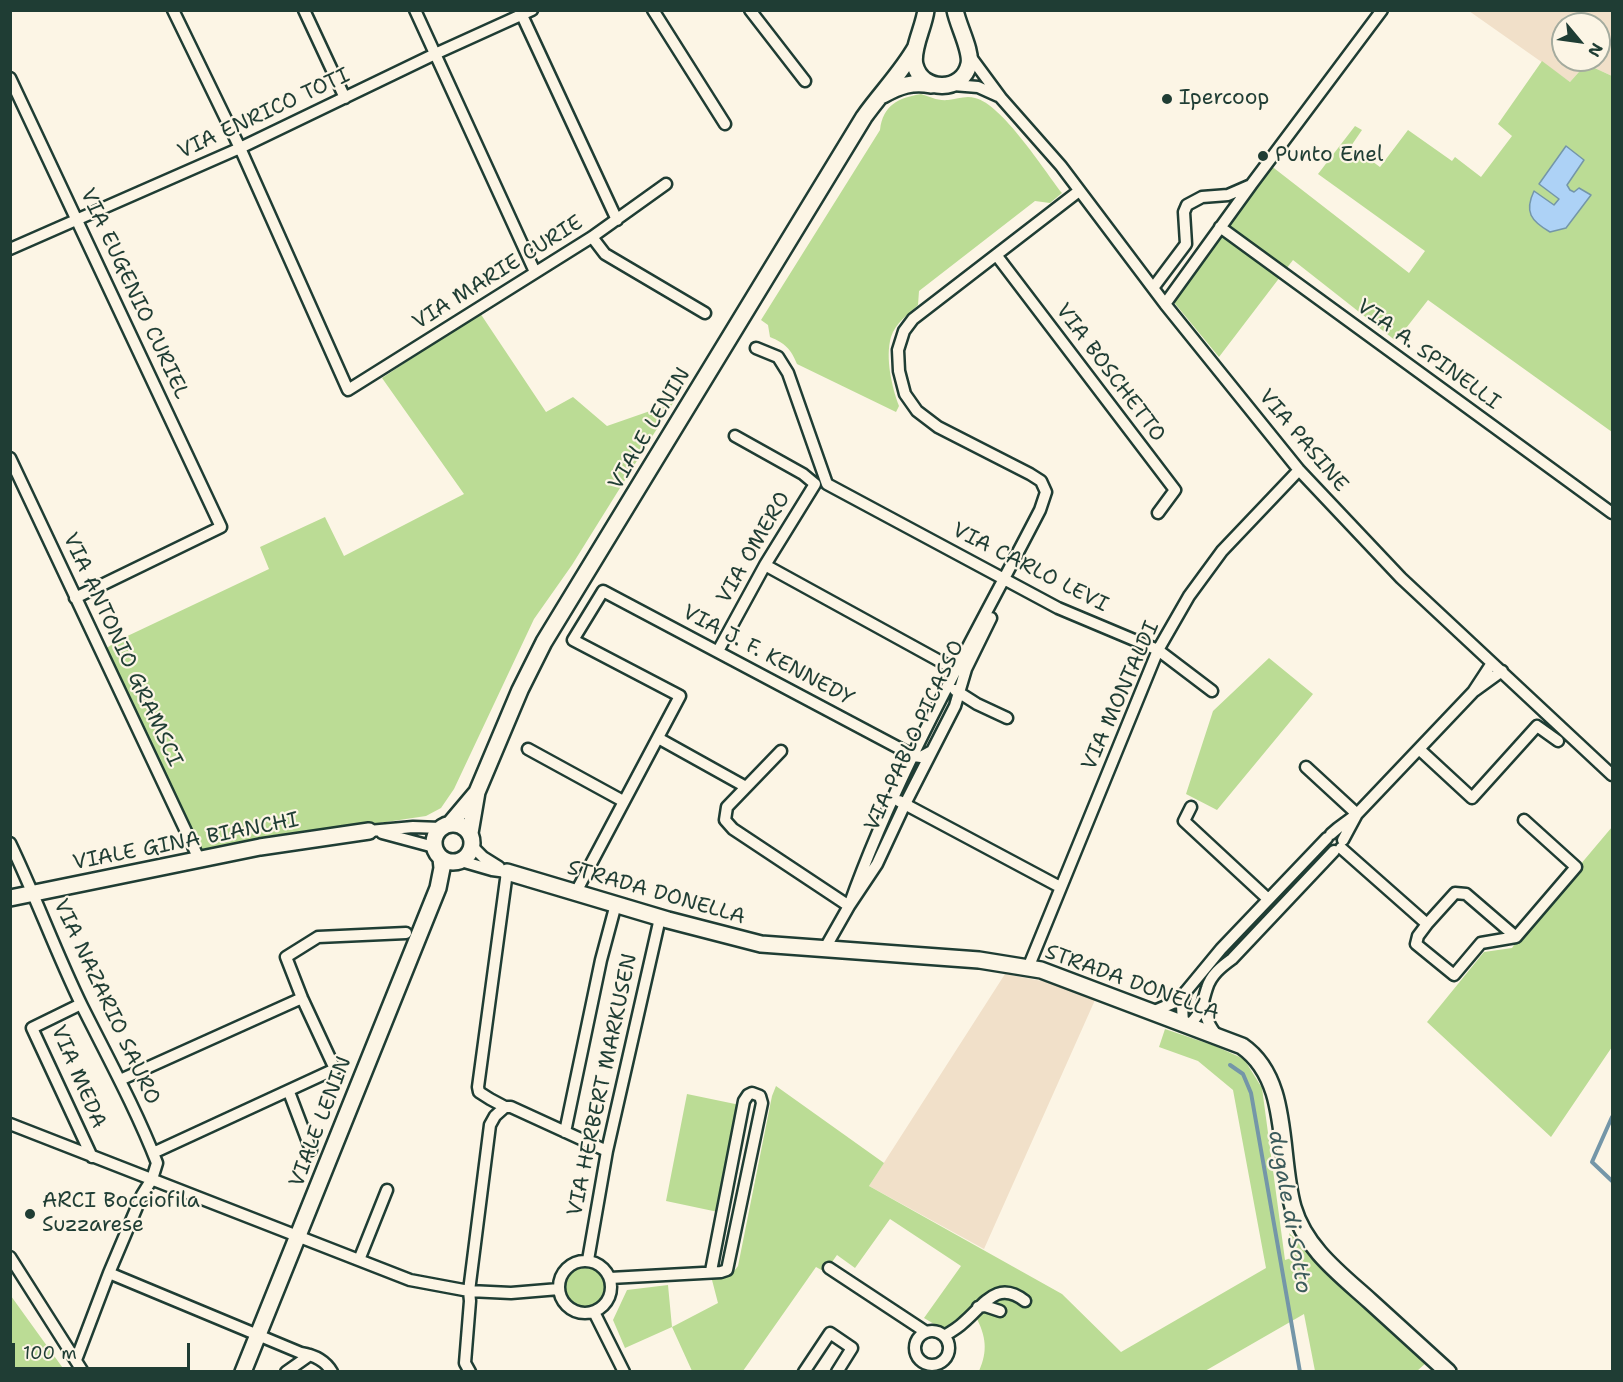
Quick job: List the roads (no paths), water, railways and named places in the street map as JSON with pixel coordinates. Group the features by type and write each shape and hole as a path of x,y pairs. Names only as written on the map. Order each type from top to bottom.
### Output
{"main road":[{"path":"926,10 914,56 915,66 925,81 933,85"},
{"path":"878,98 905,85 918,82 951,85 959,81 965,74 970,56 955,10"},
{"name":"VIALE LENIN","path":"243,1371 438,888 442,868 448,857 470,852 477,792 520,690 544,642 864,117 904,67 916,47"},
{"name":"VIALE LENIN","path":"448,857 435,837 477,792"},
{"path":"445,826 461,825 471,839"},
{"name":"VIALE GINA BIANCHI","path":"10,898 272,845 369,831"},
{"name":"STRADA DONELLA","path":"507,872 660,918 761,944 959,959 1028,968 1052,974 1245,1049 1262,1065 1270,1080 1277,1105 1290,1198 1300,1226 1333,1267 1448,1371"}],"street":[{"path":"172,10 240,147"},
{"path":"304,10 345,98"},
{"path":"415,10 535,272"},
{"path":"653,10 725,124"},
{"path":"750,10 805,81"},
{"path":"1165,304 1382,10"},
{"path":"525,12 617,220"},
{"name":"VIA ENRICO TOTI","path":"10,249 240,147 525,12"},
{"name":"VIA PASINE","path":"970,56 1001,98 1061,166 1165,304 1299,470 1401,578 1612,775"},
{"name":"VIA EUGENIO CURIEL","path":"10,78 221,527 75,598"},
{"path":"951,85 978,87 1001,98"},
{"name":"VIA MARIE CURIE","path":"240,147 348,390 592,237 666,184"},
{"path":"1153,288 1186,244 1184,212 1187,205 1202,197 1238,192 1251,185"},
{"name":"VIA PABLO PICASSO","path":"849,906 893,798 956,670 1040,510 1046,492 1041,481 938,427 917,411 905,394 899,371 898,350 904,331 913,319 1079,191"},
{"path":"1224,195 1229,206 1227,218"},
{"name":"VIA A. SPINELLI","path":"1220,227 1612,513"},
{"path":"592,237 604,254 705,313"},
{"name":"VIA BOSCHETTO","path":"996,256 1175,490 1158,513"},
{"path":"1176,259 1176,271 1181,274 1187,273"},
{"path":"756,348 778,357 788,373 828,484"},
{"name":"VIA OMERO","path":"718,651 765,565 815,484 803,474 735,436"},
{"name":"VIA ANTONIO GRAMSCI","path":"10,458 199,859"},
{"name":"VIA MONTALDI","path":"1028,968 1158,650 1189,596 1222,551 1299,470"},
{"name":"VIA CARLO LEVI","path":"815,484 821,482 828,484 1059,608 1158,650 1212,691"},
{"path":"765,565 956,670"},
{"name":"VIA PABLO PICASSO","path":"824,950 910,806 932,751 955,706 966,669 1005,590 1004,579"},
{"name":"VIA J. F. KENNEDY","path":"658,738 680,696 573,640 603,591 914,756"},
{"path":"1152,1012 1173,1003 1186,991 1221,949 1268,899 1329,836 1357,814 1473,692 1492,663"},
{"path":"1473,692 1502,671"},
{"path":"948,686 977,704 1007,718"},
{"path":"1419,749 1472,798 1537,726 1558,741"},
{"path":"576,892 658,738 746,787"},
{"path":"528,749 623,801"},
{"path":"781,750 727,807 725,814 728,825 849,906"},
{"path":"914,756 921,757 932,751"},
{"path":"910,806 904,796 919,763 914,756"},
{"path":"1306,767 1357,814"},
{"path":"893,798 1060,887"},
{"path":"1191,807 1184,821 1268,899"},
{"path":"1218,1038 1204,1013 1206,989 1214,974 1232,959 1339,846 1357,814"},
{"path":"1516,937 1466,894 1455,893 1427,924 1418,936 1416,944 1454,975 1481,943 1516,937 1576,867 1524,820"},
{"path":"369,831 445,826"},
{"path":"369,831 404,837 448,857 507,872"},
{"path":"1329,836 1327,847 1339,846 1427,924"},
{"path":"471,839 489,861 507,872"},
{"name":"VIA NAZARIO SAURO","path":"10,843 81,1004 120,1080 157,1162 152,1179"},
{"path":"491,1124 478,1087 507,872"},
{"path":"565,1132 616,904"},
{"name":"VIA HERBERT MARKUSEN","path":"588,1260 607,1151 660,918"},
{"path":"153,1153 335,1069 286,957 318,937 406,933"},
{"path":"1186,991 1182,1005 1185,1025 1196,1019 1204,1004"},
{"path":"120,1080 302,998"},
{"name":"VIA MEDA","path":"81,1004 32,1028 92,1157"},
{"path":"289,1092 311,1150"},
{"path":"610,1278 711,1272 724,1271 729,1266 762,1103 757,1094 748,1095 744,1101 711,1272"},
{"path":"482,1095 607,1151"},
{"path":"470,1371 465,1363 469,1291 491,1124 495,1116 505,1107"},
{"path":"10,1124 410,1280 469,1291 511,1293 559,1289"},
{"path":"76,1360 109,1273 142,1195 152,1179"},
{"path":"359,1260 387,1190"},
{"path":"10,1257 83,1371"},
{"path":"588,1260 601,1266 610,1278 611,1293 607,1301 594,1312 586,1313 571,1309 561,1297 559,1289 562,1274 567,1268 580,1261 588,1260"},
{"path":"829,1268 926,1332"},
{"path":"109,1273 302,1353 310,1354 323,1361 332,1371"},
{"path":"944,1336 1000,1292 1016,1294 1025,1301"},
{"path":"978,1307 986,1306 1000,1311"},
{"path":"594,1312 624,1371"},
{"path":"936,1331 944,1336 949,1345 944,1359 936,1364 921,1360 915,1347 919,1338 926,1332 936,1331"},
{"path":"804,1371 830,1333 852,1348 837,1371"},
{"path":"286,1371 310,1354"},
{"path":"915,1371 921,1360"}],"water":[{"path":"1566,146 1584,160 1567,185 1574,192 1579,188 1591,195 1566,228 1550,232 1538,224 1531,215 1531,198 1534,191 1554,205 1559,199 1539,184"}],"waterway":[{"name":"dugale di Sotto","path":"1230,1065 1243,1074 1251,1093 1300,1372"},
{"path":"1612,1117 1592,1162 1612,1181"}],"place":[{"name":"Ipercoop","path":"1167,99"},
{"name":"Punto Enel","path":"1263,156"},
{"name":"ARCI Bocciofila Suzzarese","path":"30,1214"}]}
